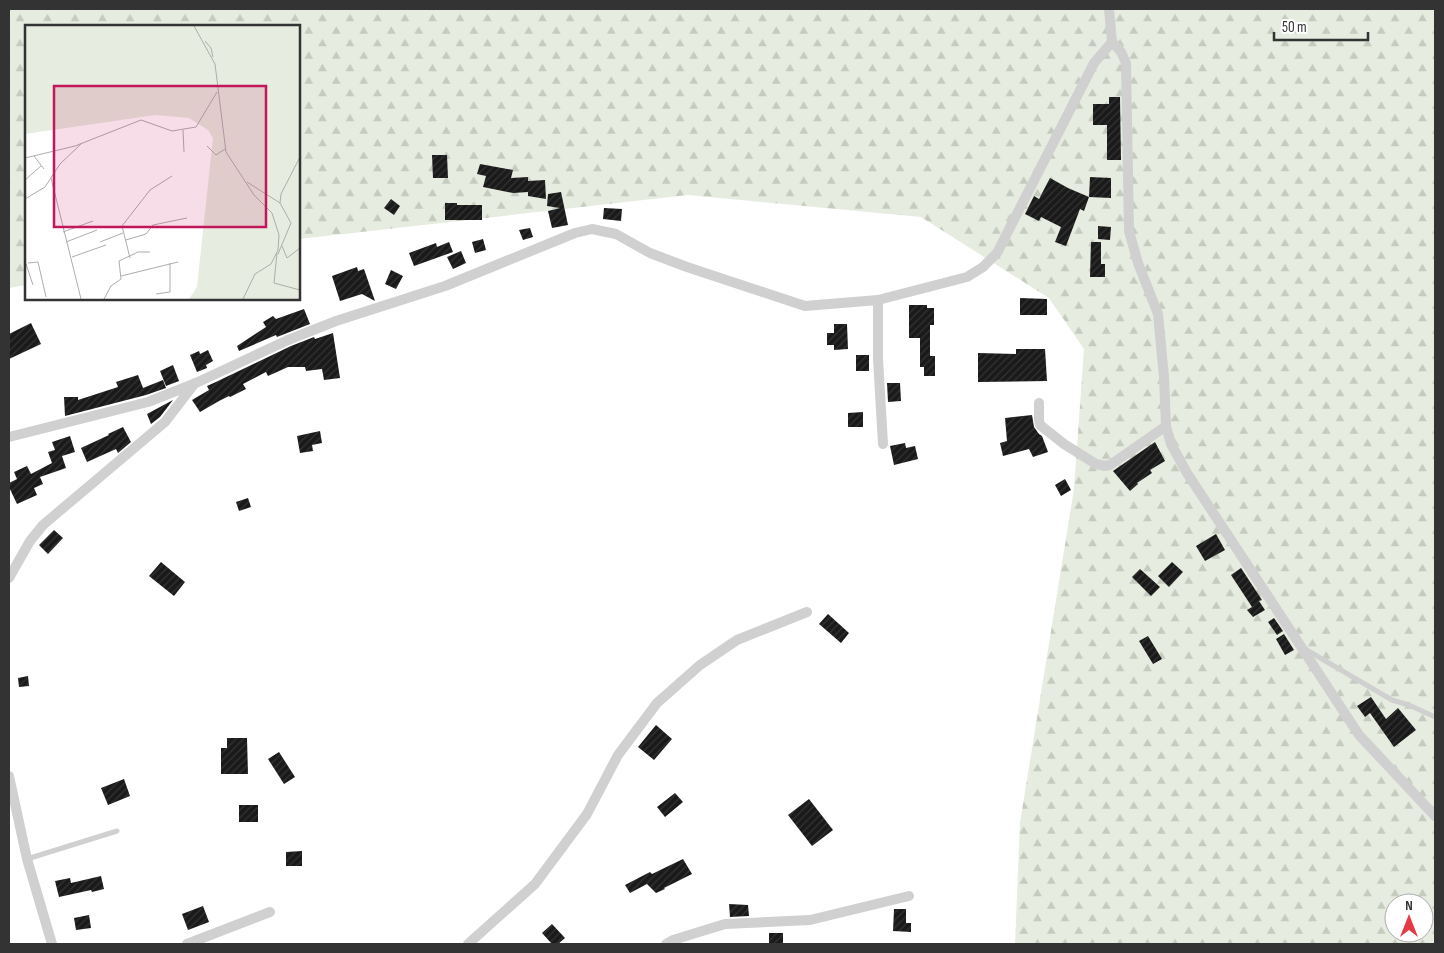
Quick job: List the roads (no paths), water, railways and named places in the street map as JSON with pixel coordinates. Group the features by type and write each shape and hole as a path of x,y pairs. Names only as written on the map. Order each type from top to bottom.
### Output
{"street":[{"path":"1109,9 1112,42 1121,52 1126,64 1129,231 1138,263 1158,314 1166,426 1171,444 1187,474 1359,735 1435,816"},
{"path":"9,437 148,402 196,383 288,340 336,321 445,286 576,233 592,229 616,234 650,253 805,306 878,300 967,277 998,253 1094,63 1112,42"},
{"path":"878,300 878,359 883,444"},
{"path":"9,578 30,542 43,525 165,422 196,383"},
{"path":"1038,403 1040,425 1064,444 1096,464 1105,466 1110,465 1166,426"},
{"path":"468,944 535,884 587,814 618,755 657,703 700,665 737,640 807,612"},
{"path":"9,776 27,859 52,944"},
{"path":"666,944 672,940 725,924 810,920 910,896"},
{"path":"187,944 270,912"}],"lane":[{"path":"1302,647 1392,700 1409,705 1435,717"},
{"path":"27,859 117,831"}]}
